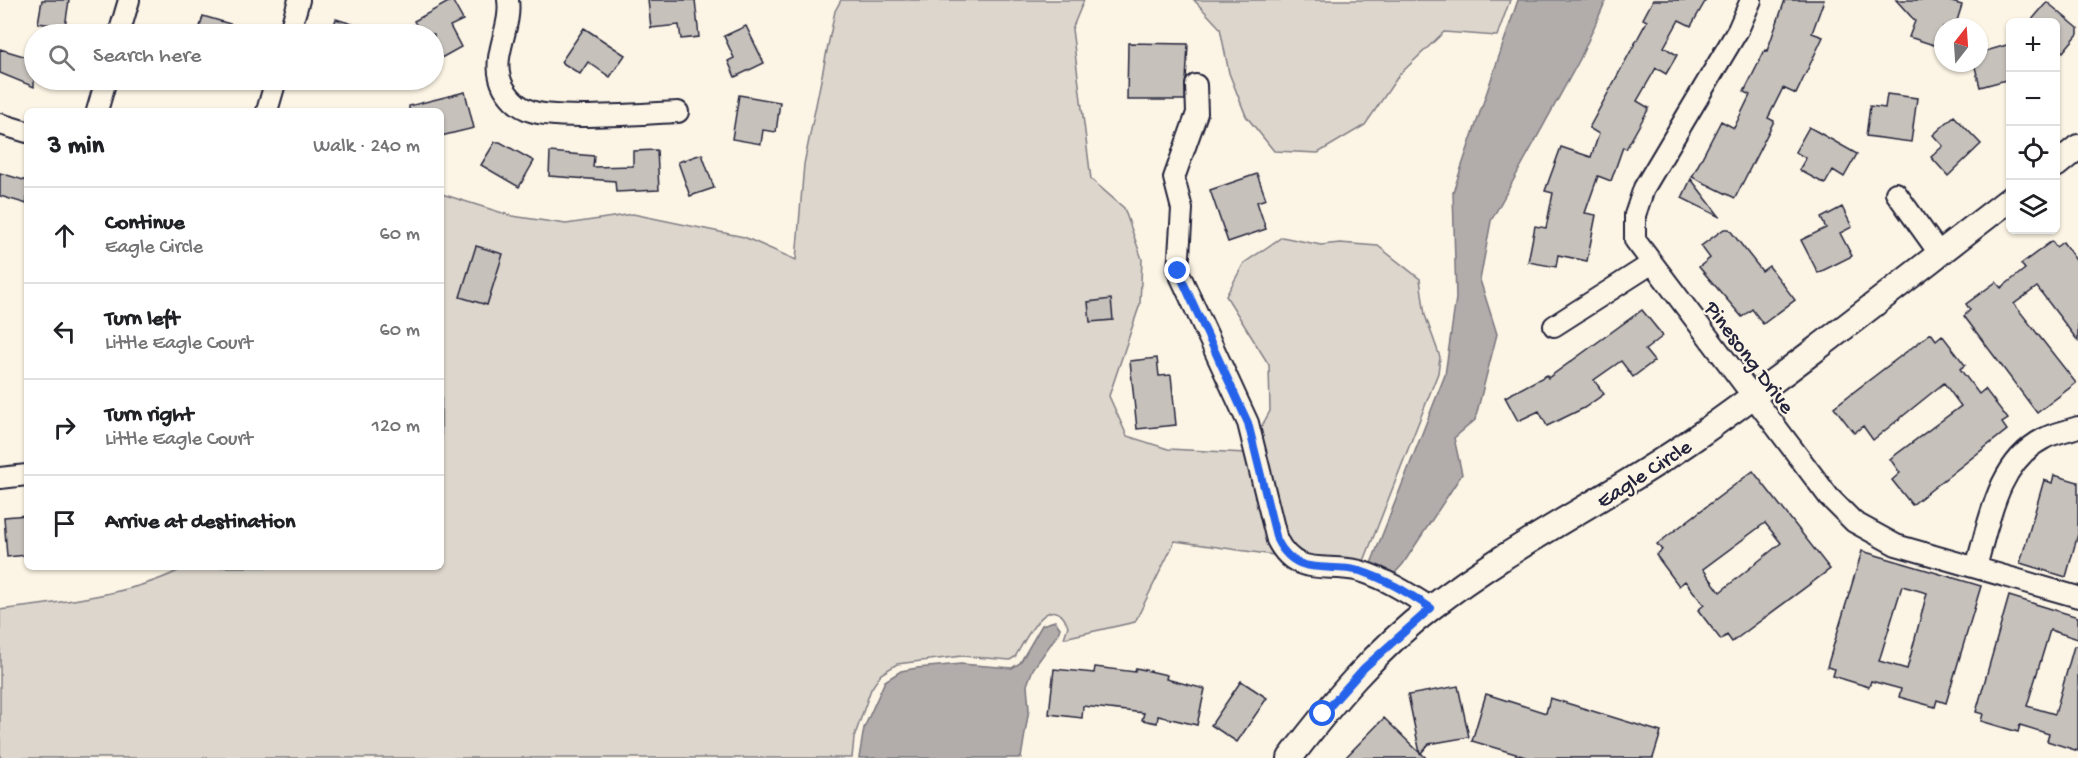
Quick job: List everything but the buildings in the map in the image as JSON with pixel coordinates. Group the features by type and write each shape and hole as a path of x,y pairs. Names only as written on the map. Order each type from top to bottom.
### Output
{"street":[{"path":"122,24 129,0"},
{"path":"292,24 299,0"},
{"path":"508,0 508,19 500,56 500,77 509,96 526,110 548,116 678,112"},
{"name":"Pinesong Drive","path":"1751,0 1738,30 1644,188 1635,215 1635,240 1829,497 1854,522 1896,545 2078,597"},
{"path":"1196,85 1197,113 1174,178 1182,209 1178,271 1248,423 1277,540 1285,555 1297,562 1327,570 1358,571 1399,587 1431,608"},
{"path":"98,108 103,90"},
{"path":"268,108 273,90"},
{"path":"0,124 24,131"},
{"path":"2060,161 2077,149"},
{"path":"1896,193 1939,253"},
{"name":"Eagle Circle","path":"1290,758 1323,714 1364,668 1431,608 1474,577 1695,438 2006,202"},
{"path":"1554,326 1651,264"},
{"path":"1976,567 1999,489 2015,462 2042,439 2078,427"},
{"path":"0,478 24,475"}],"shaded area":[{"path":"841,0 1084,0 1072,29 1091,179 1124,208 1142,259 1140,304 1109,396 1127,436 1168,449 1246,453 1268,543 1274,555 1175,541 1135,622 1064,638 1068,626 1061,615 1054,611 1038,620 1015,657 1010,660 962,656 897,664 881,674 871,689 854,738 852,758 0,758 0,610 120,591 179,570 444,570 444,195 512,216 566,224 633,214 744,237 796,260 804,164 835,11"},
{"path":"1194,0 1510,0 1497,36 1444,32 1399,75 1365,125 1318,153 1274,151 1246,116 1229,73 1220,28"},
{"path":"1518,0 1606,0 1580,59 1491,221 1480,280 1497,334 1475,420 1454,438 1462,474 1403,564 1387,582 1370,566 1445,375 1456,298 1453,192"},
{"path":"1282,237 1321,245 1340,243 1378,246 1420,279 1425,315 1440,357 1438,373 1364,561 1320,558 1300,551 1292,544 1286,535 1259,431 1270,411 1269,365 1226,296 1244,263"},
{"path":"1055,621 1060,628 1058,634 1033,669 1027,685 1029,709 1021,758 859,758 864,728 885,681 901,671 917,668 961,664 1012,668 1020,663 1042,625"}],"route":[{"path":"1178,271 1192,306 1211,339 1248,423 1277,540 1285,555 1297,562 1327,570 1358,571 1399,587 1431,608 1364,668 1323,714"}]}
